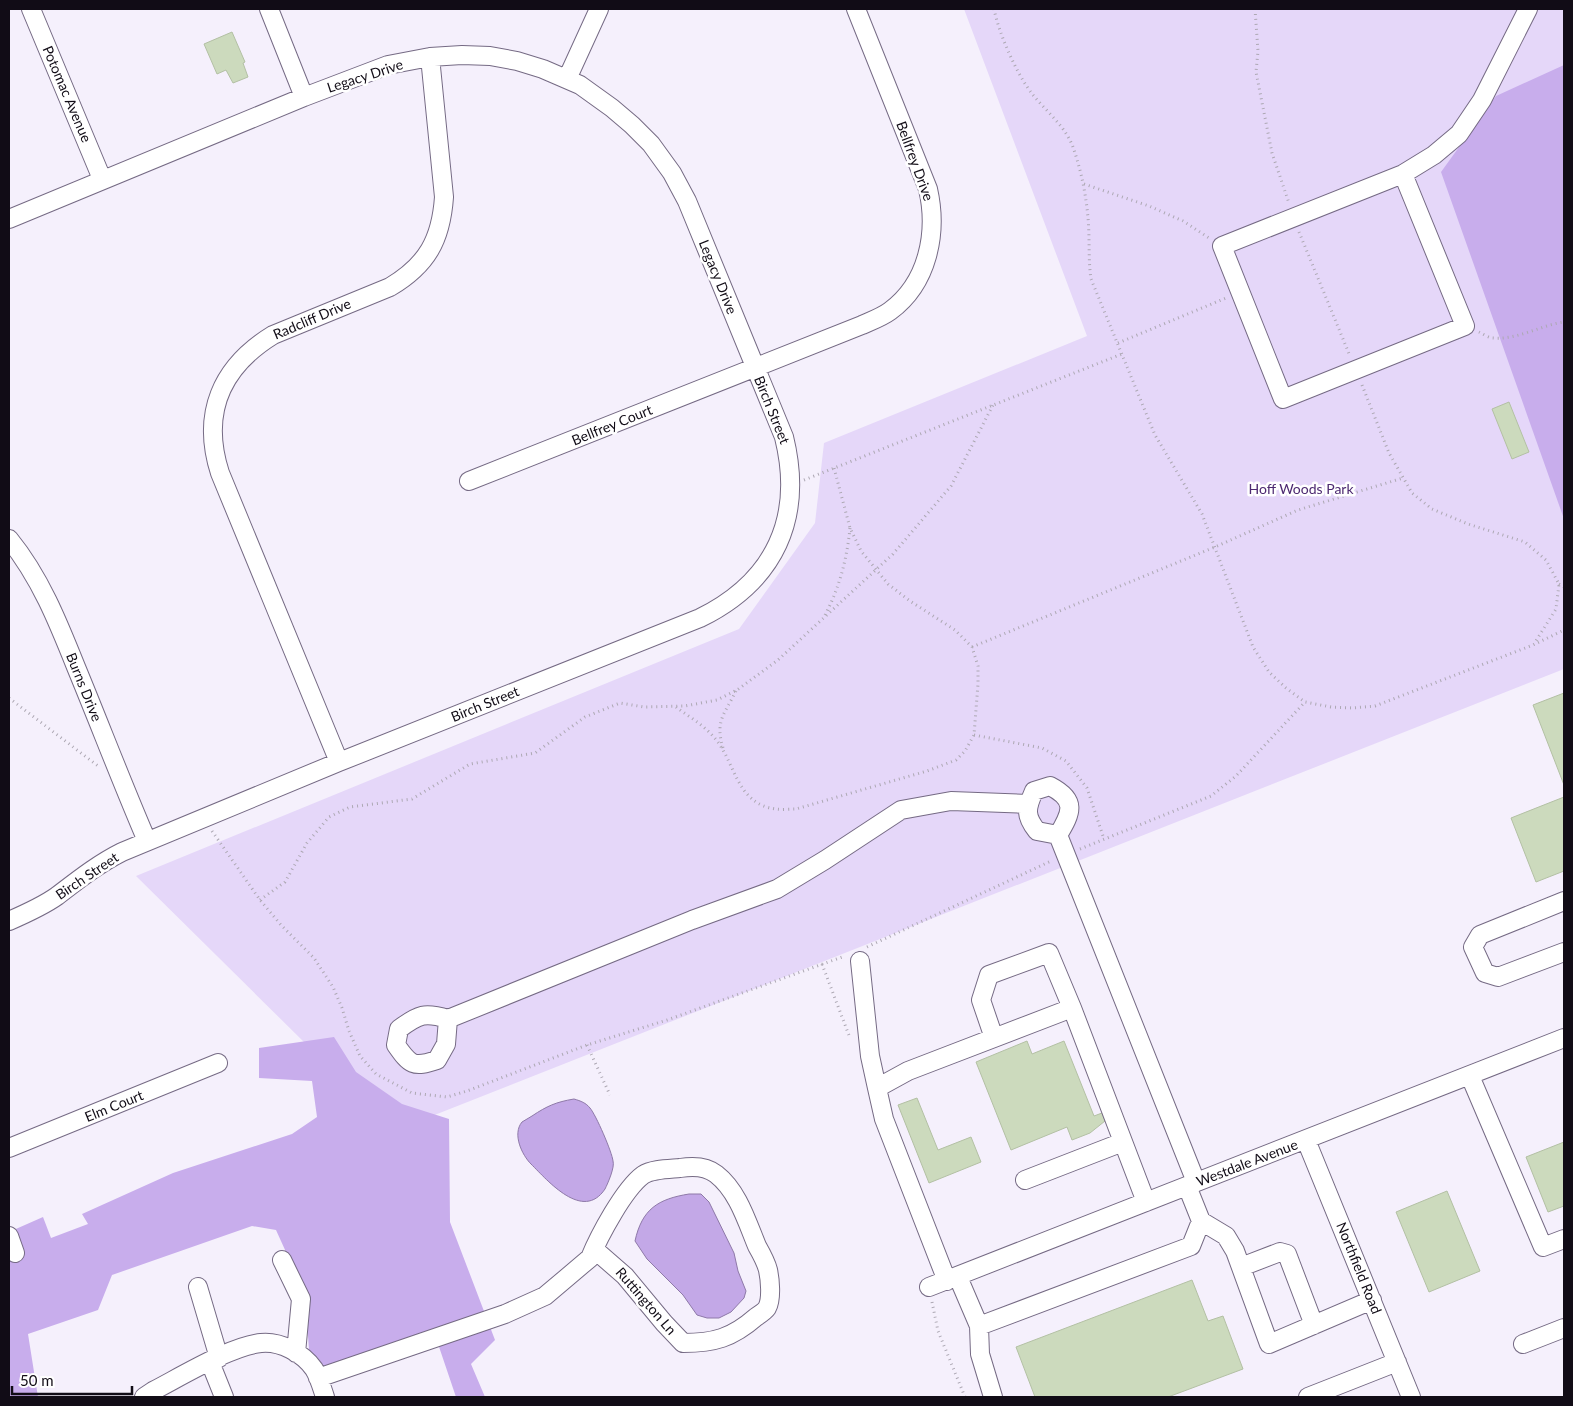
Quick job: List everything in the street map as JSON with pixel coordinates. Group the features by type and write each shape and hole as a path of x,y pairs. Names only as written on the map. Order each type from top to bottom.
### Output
{"street":[{"name":"Potomac Avenue","path":"31,9 102,179"},
{"path":"268,9 304,96"},
{"path":"567,78 599,9"},
{"name":"Bellfrey Drive","path":"755,368 862,325 888,312 914,286 928,254 932,219 928,188 856,9"},
{"path":"1403,174 1465,326 1283,398 1222,246 1403,174 1434,155 1459,134 1482,100 1528,9"},
{"name":"Legacy Drive","path":"9,219 304,96 388,65 430,57 462,55 490,56 517,61 544,69 580,85 632,125 651,144 672,173 687,200 755,368"},
{"name":"Radcliff Drive","path":"339,762 220,474 213,439 213,420 220,394 232,370 258,344 273,334 390,287 404,279 429,254 438,237 443,219 444,197 430,57"},
{"name":"Bellfrey Court","path":"469,481 755,368"},
{"name":"Birch Street","path":"9,921 56,897 104,861 147,841 339,762 691,622 721,608 741,593 759,574 772,555 782,535 790,508 792,485 790,459 784,437 755,368"},
{"name":"Burns Drive","path":"9,539 36,577 54,615 147,841"},
{"path":"1050,786 1063,793 1070,804 1068,819 1058,835 1037,831 1029,821 1028,804 1034,791 1050,786"},
{"path":"448,1019 692,920 777,889 901,810 951,801 1028,804"},
{"path":"979,1326 1191,1246 1201,1221 1192,1184 1058,835"},
{"path":"1564,901 1480,935 1473,947 1485,973 1498,977 1564,952"},
{"path":"994,1038 981,1000 988,975 1049,953 1146,1202"},
{"path":"858,955 870,1056 884,1119 953,1279 979,1326 980,1354 992,1397"},
{"path":"877,1088 908,1071 1072,1008"},
{"name":"Westdale Avenue","path":"929,1287 1564,1038"},
{"name":"Elm Court","path":"9,1148 218,1063"},
{"path":"1470,1076 1543,1247 1564,1239"},
{"name":"Northfield Road","path":"1306,1140 1411,1397"},
{"path":"1025,1180 1123,1142"},
{"name":"Ruttington Ln","path":"316,1374 506,1314 545,1296 590,1258 594,1249 611,1216 632,1186 650,1172 682,1168 707,1168 716,1174 730,1190 740,1207 768,1269 770,1298 767,1308 747,1325 726,1337 705,1343 683,1343 625,1276 594,1249"},
{"path":"1201,1221 1226,1236 1235,1251 1269,1344 1372,1300"},
{"path":"9,1236 15,1253"},
{"path":"1241,1267 1280,1252 1288,1254 1314,1325"},
{"path":"282,1260 301,1299 296,1353"},
{"path":"198,1287 224,1397"},
{"path":"1524,1344 1564,1328"},
{"path":"144,1397 232,1351 262,1343 282,1345 303,1357 316,1374 325,1397"},
{"path":"1308,1397 1338,1392 1397,1362"}],"path":[{"path":"994,9 1012,60 1033,95 1054,116 1072,145 1084,184 1091,279 1155,434 1202,514 1253,647 1268,672 1305,702 1330,707 1374,706 1533,645 1564,630"},
{"path":"1084,184 1149,206 1182,221 1222,246"},
{"path":"1118,343 1240,292"},
{"path":"1465,326 1492,338 1511,337 1553,323 1564,322"},
{"path":"792,485 1122,354"},
{"path":"260,900 285,882 307,843 329,817 350,807 412,799 470,764 535,753 585,717 620,703 644,707 685,706 717,700 737,690 778,660 893,554 951,486 993,405"},
{"path":"737,690 722,716 719,734 724,751 746,796 776,809 796,809 927,771 956,760 965,751 974,735 978,666 972,647 955,630 910,602 888,584 861,551 850,528 834,468"},
{"path":"972,647 1215,547 1298,510 1404,478"},
{"path":"822,619 830,605 839,581 848,550 850,528"},
{"path":"1559,584 1564,587"},
{"path":"9,698 102,769"},
{"path":"204,818 260,900 282,926 314,958 333,987 360,1056 376,1074 412,1092 447,1097 587,1045 667,1020 822,964 858,955 1066,854 1211,796 1236,776 1305,702"},
{"path":"675,706 713,736 724,751"},
{"path":"822,964 852,1044"},
{"path":"587,1045 610,1095"},
{"path":"929,1287 938,1331 965,1397"}],"green space":[{"name":"Hoff Woods Park","path":"964,9 1564,9 1564,669 394,1131 136,876 739,629 815,523 824,443 1087,336"}],"shaded area":[{"path":"1564,65 1564,519 1441,172 1496,96"},
{"path":"334,1037 356,1072 402,1104 449,1119 450,1222 495,1340 471,1364 485,1397 456,1397 434,1332 326,1368 309,1350 305,1294 276,1230 252,1226 112,1275 98,1310 28,1334 38,1397 9,1397 9,1232 43,1217 51,1238 88,1224 82,1214 173,1173 292,1134 317,1117 312,1081 259,1078 259,1048"},
{"path":"574,1099 585,1103 593,1112 612,1156 613,1167 605,1189 596,1198 587,1201 576,1200 566,1195 547,1180 528,1160 519,1144 518,1138 519,1127 522,1122 552,1105"},
{"path":"689,1194 701,1194 709,1202 734,1253 738,1271 746,1291 744,1298 731,1312 719,1318 707,1318 697,1315 683,1295 647,1259 635,1241 642,1221 653,1207 668,1199"}],"building":[{"path":"232,32 245,62 243,63 248,77 233,83 226,70 217,74 204,44"},
{"path":"1509,402 1529,452 1512,459 1492,409"},
{"path":"1564,693 1564,785 1533,705"},
{"path":"1564,797 1564,871 1536,882 1511,818"},
{"path":"1027,1041 1032,1054 1064,1041 1094,1116 1102,1113 1105,1121 1090,1133 1072,1140 1067,1127 1011,1150 976,1062"},
{"path":"917,1098 938,1150 971,1137 981,1162 929,1183 898,1105"},
{"path":"1564,1142 1564,1206 1548,1212 1526,1157"},
{"path":"1447,1191 1480,1271 1429,1292 1396,1212"},
{"path":"1192,1280 1208,1321 1223,1316 1243,1369 1168,1397 1035,1397 1016,1347"}]}
